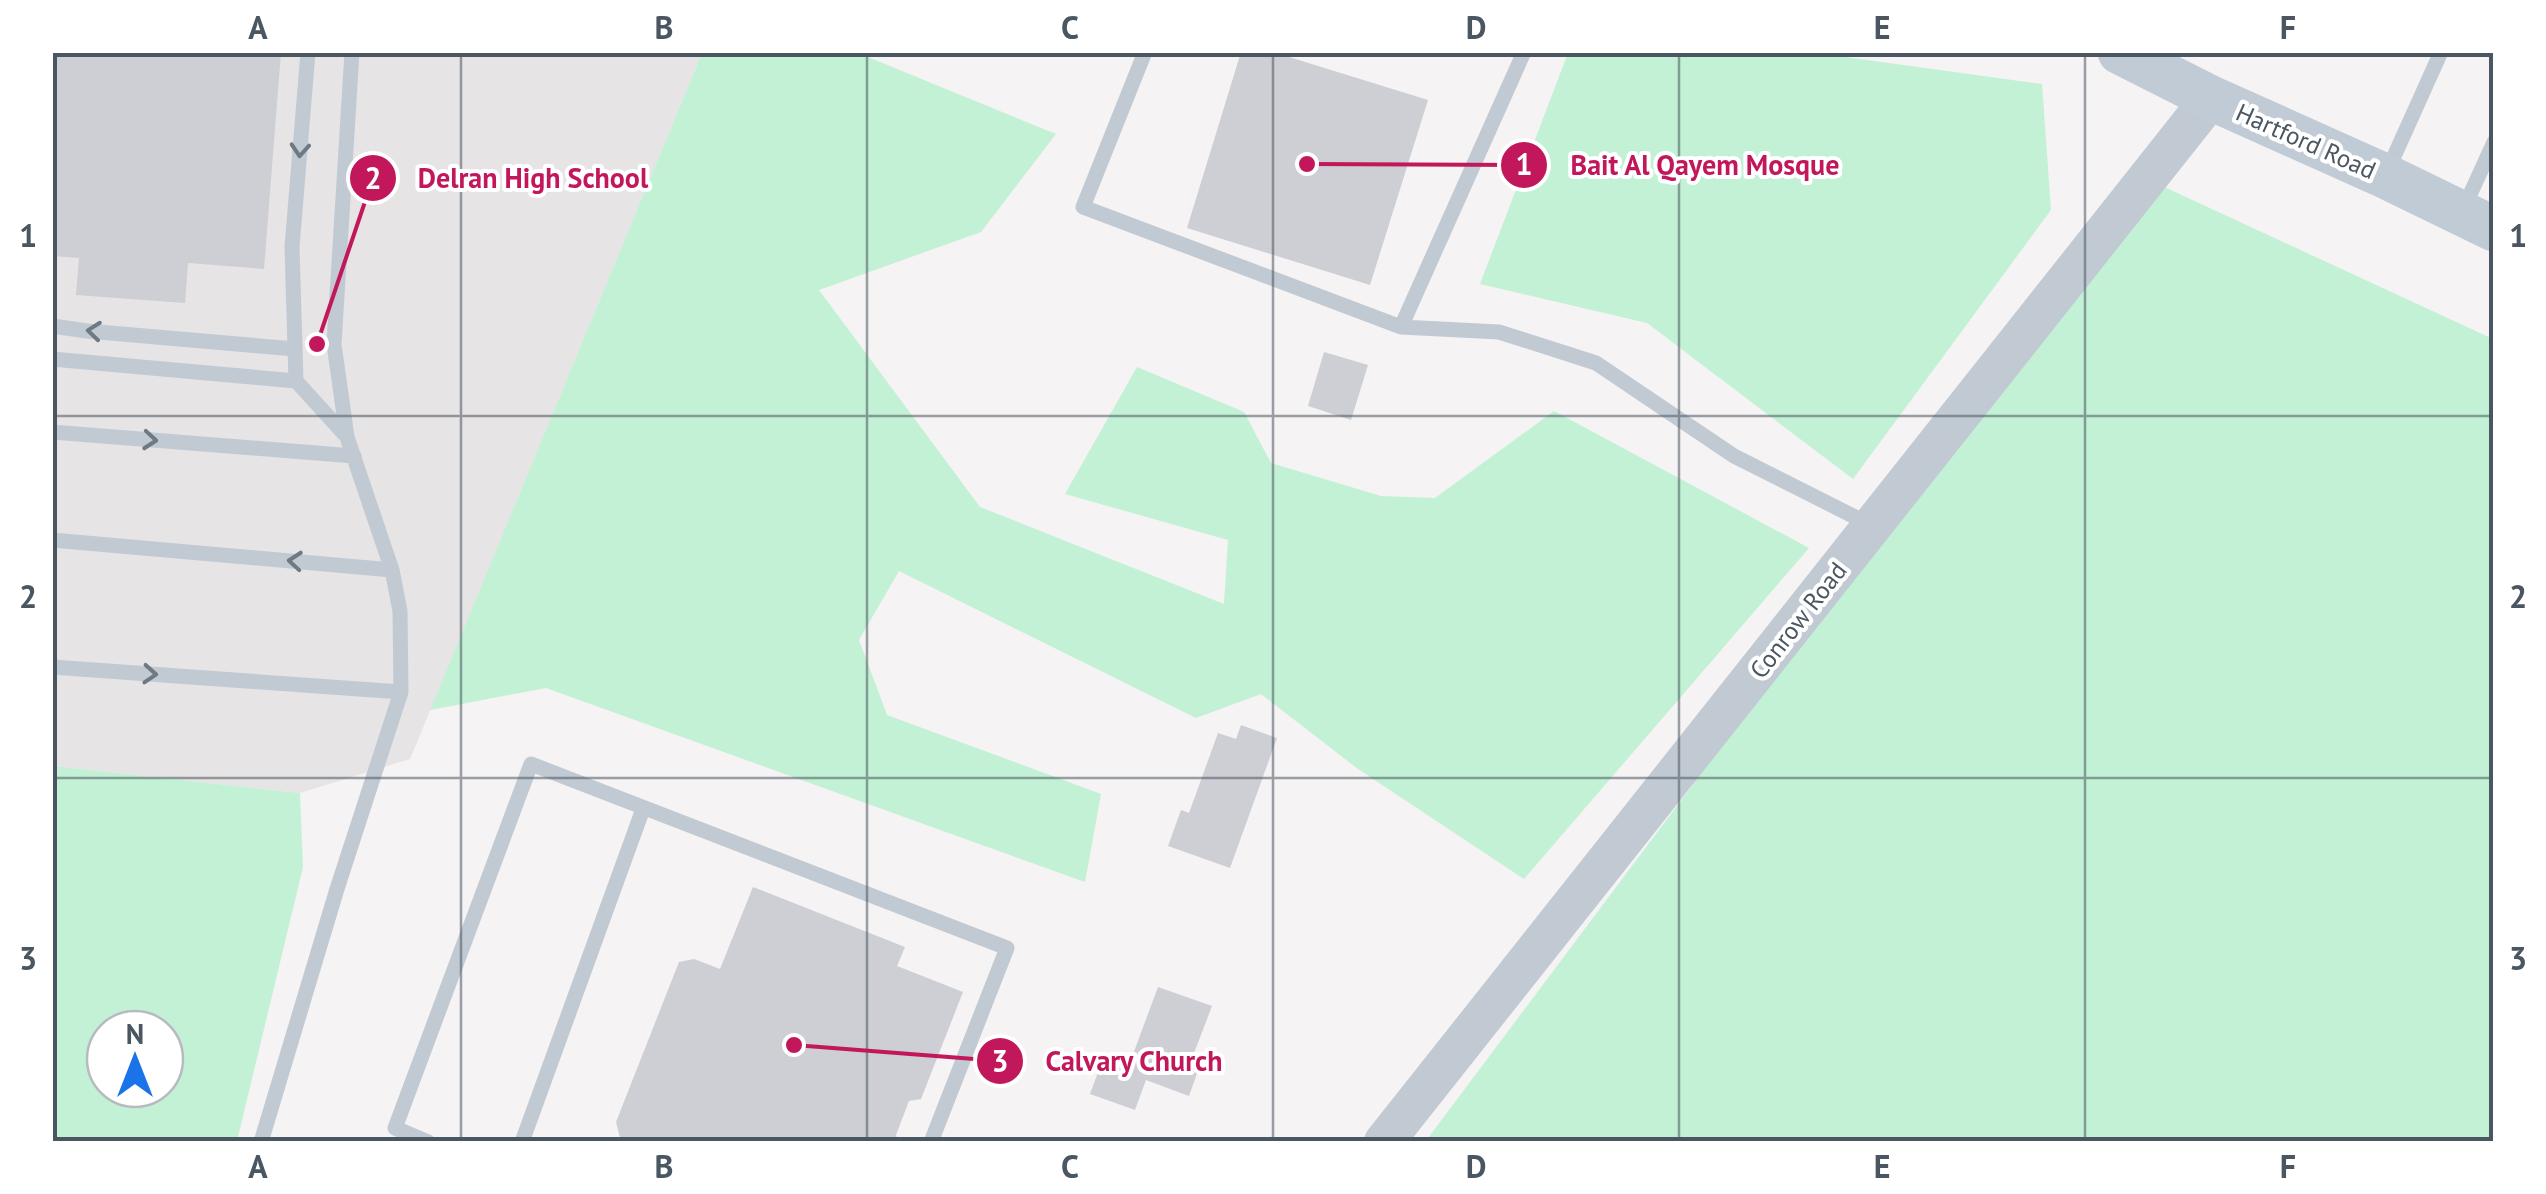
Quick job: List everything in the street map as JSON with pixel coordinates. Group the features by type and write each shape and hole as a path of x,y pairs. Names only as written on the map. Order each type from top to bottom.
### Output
{"main road":[{"name":"Hartford Road","path":"2120,52 2477,221"}],"street":[{"name":"Conrow Road","path":"1384,1142 2211,98"}],"lane":[{"path":"308,52 292,247 296,381 347,437"},
{"path":"261,1142 401,692 400,611 392,570 347,437 334,344 352,52"},
{"path":"1145,52 1083,207 1401,326 1499,332 1596,363 1734,456 1872,525"},
{"path":"1401,326 1524,52"},
{"path":"2384,176 2441,52"},
{"path":"2477,221 2494,142"},
{"path":"52,326 295,349"},
{"path":"52,359 296,381"},
{"path":"52,432 354,456"},
{"path":"52,540 392,570"},
{"path":"52,667 401,692"},
{"path":"428,1142 395,1128 531,764 1007,948 930,1142"},
{"path":"522,1142 643,809"}],"shaded area":[{"path":"53,53 702,53 410,759 300,793 53,766"}],"green space":[{"path":"702,53 858,53 1056,134 981,232 819,290 980,507 1224,604 1228,540 1065,494 1137,367 1244,412 1271,463 1381,496 1435,498 1554,411 1809,548 1524,879 1358,769 1261,694 1196,718 899,571 859,640 887,715 1101,794 1085,882 546,688 430,710"},
{"path":"1568,53 1842,53 1845,57 2042,84 2051,210 1853,479 1647,323 1480,284"},
{"path":"2147,179 2493,339 2493,1141 1425,1142"},
{"path":"53,766 300,793 303,867 237,1141 53,1141"}],"building":[{"path":"52,52 281,52 264,269 188,263 185,303 76,295 79,258 52,256"},
{"path":"1241,52 1273,52 1428,100 1370,285 1187,228"},
{"path":"1324,352 1368,365 1351,420 1308,406"},
{"path":"1241,725 1277,738 1230,868 1168,846 1181,810 1189,813 1218,733 1236,739"},
{"path":"753,887 905,947 897,966 963,992 921,1099 909,1101 896,1135 898,1142 621,1142 616,1122 679,962 694,959 720,969"},
{"path":"1158,987 1212,1006 1191,1061 1200,1065 1189,1096 1146,1080 1135,1110 1090,1094 1104,1056 1129,1065"}],"place":[{"name":"Bait Al Qayem Mosque","path":"1307,164"},
{"name":"Delran High School","path":"317,344"},
{"name":"Calvary Church","path":"794,1045"}]}
